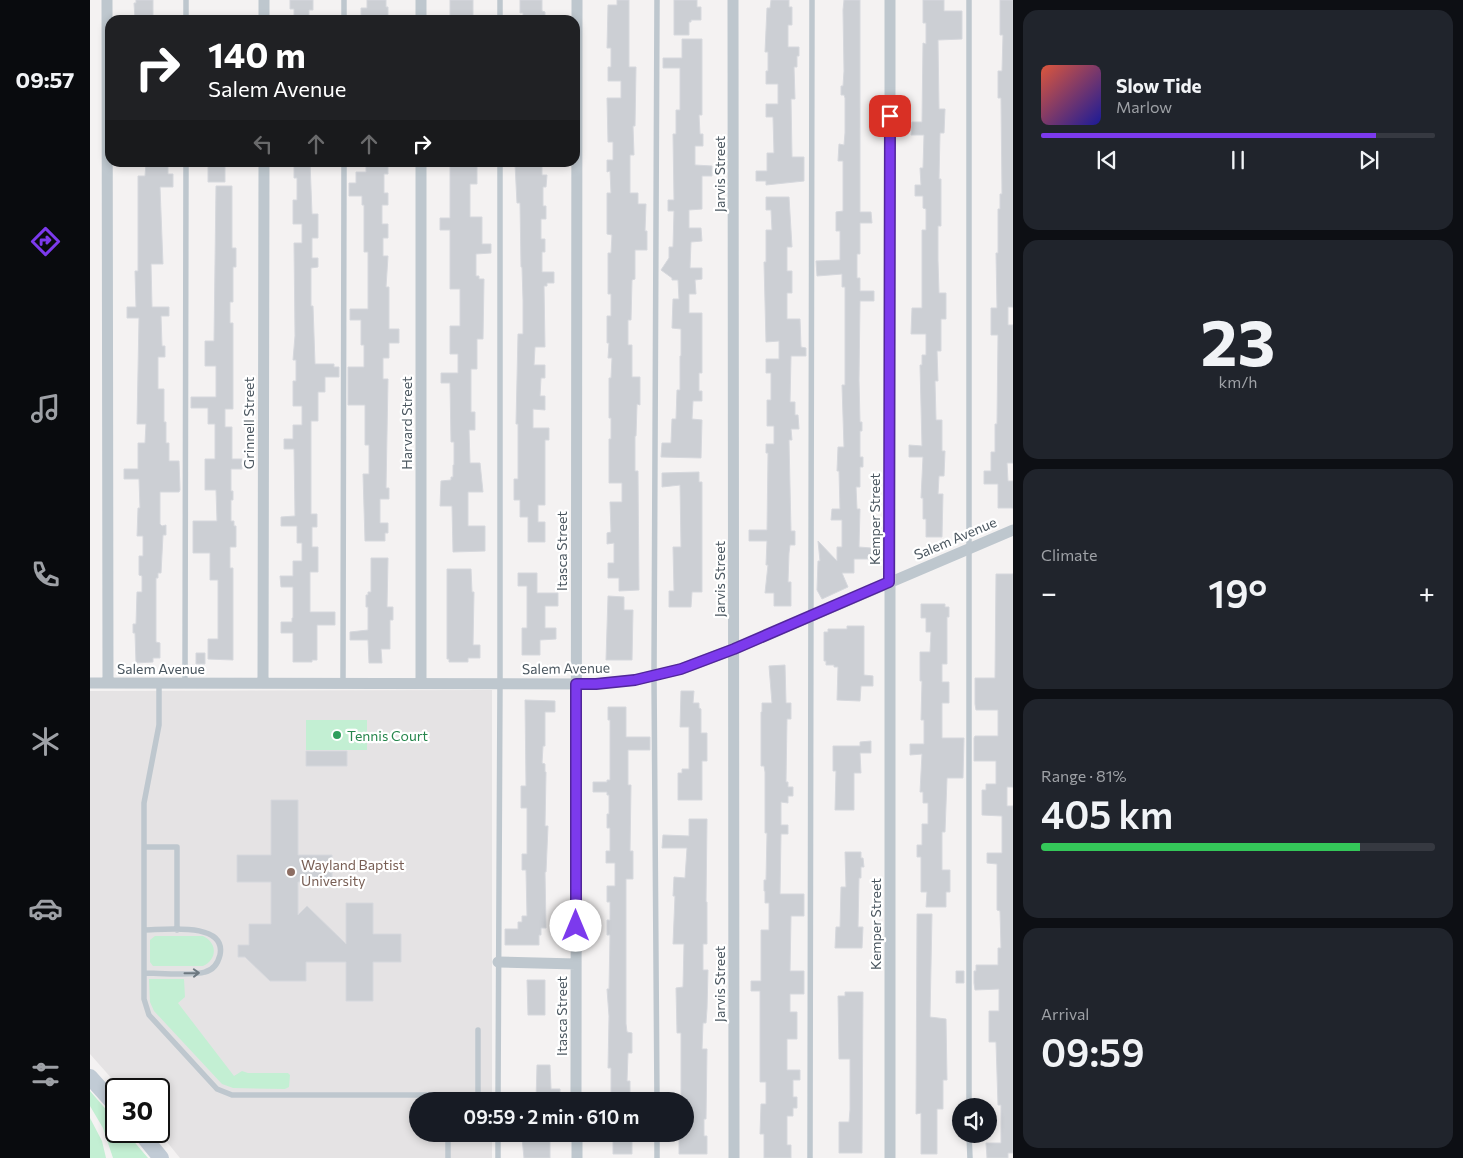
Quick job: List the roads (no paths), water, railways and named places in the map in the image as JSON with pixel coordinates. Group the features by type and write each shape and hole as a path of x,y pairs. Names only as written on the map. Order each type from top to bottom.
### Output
{"main road":[{"path":"90,1077 105,1094"},
{"path":"149,1143 161,1158"},
{"path":"153,1143 174,1158"}],"street":[{"path":"107,0 107,15"},
{"path":"264,0 264,15"},
{"path":"421,0 421,15"},
{"name":"Itasca Street","path":"577,0 577,15"},
{"name":"Jarvis Street","path":"733,0 734,1158"},
{"name":"Kemper Street","path":"890,0 890,1158"},
{"path":"107,167 108,683"},
{"name":"Grinnell Street","path":"263,683 264,167"},
{"name":"Harvard Street","path":"421,167 421,683"},
{"name":"Itasca Street","path":"576,1092 577,167"},
{"name":"Salem Avenue","path":"90,683 596,684 635,680 681,669 734,649 1013,530"},
{"path":"498,962 576,964"},
{"path":"576,1142 576,1158"}],"lane":[{"path":"186,0 186,15"},
{"path":"344,0 344,15"},
{"path":"500,0 500,15"},
{"path":"657,0 654,676 657,1092"},
{"path":"810,1158 812,0"},
{"path":"969,0 969,1098"},
{"path":"185,683 186,167"},
{"path":"343,683 344,167"},
{"path":"498,1092 500,167"},
{"path":"159,683 160,720 144,803 144,999 149,1015 222,1092 242,1095 409,1097"},
{"path":"144,847 177,847 177,930"},
{"path":"144,930 200,930 207,932 214,937 219,945 220,954 214,967 205,972 144,973"},
{"path":"478,1030 478,1092"},
{"path":"448,1142 448,1158"},
{"path":"498,1142 498,1158"},
{"path":"657,1142 657,1158"},
{"path":"970,1143 970,1158"}],"place":[{"name":"Tennis Court","path":"337,735"},
{"name":"Wayland Baptist University","path":"291,872"}]}
